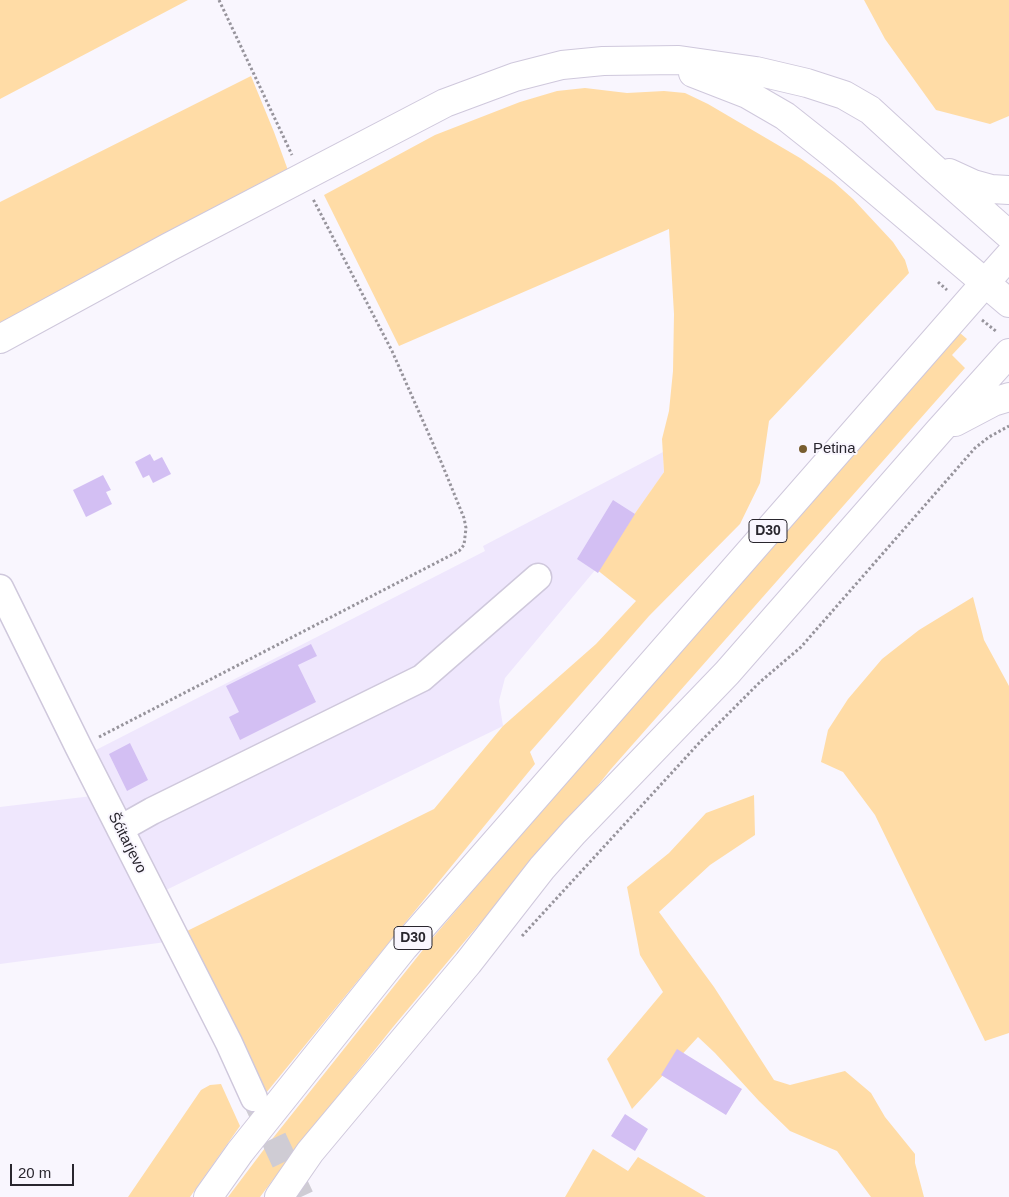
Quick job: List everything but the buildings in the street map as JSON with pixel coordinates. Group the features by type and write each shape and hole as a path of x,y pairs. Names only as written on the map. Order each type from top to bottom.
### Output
{"main road":[{"path":"653,60 713,80 747,94 785,116 833,154 1009,303"},
{"path":"0,339 302,177 445,103 515,76 562,65 603,61 689,61 756,71 807,83 844,95 870,110 1009,235"},
{"path":"931,166 973,184 991,189 1009,190"},
{"name":"D30","path":"208,1197 240,1152 404,947 1009,256"},
{"path":"280,1197 310,1152 468,963 542,868 574,832 727,673 1009,353"},
{"path":"939,431 993,402 1009,398"}],"street":[{"path":"120,829 152,811 422,678 538,577"},
{"name":"Šćitarjevo","path":"0,588 229,1043 254,1098"}],"path":[{"path":"79,748 459,551 464,545 466,528 464,518 392,351 302,177 218,0"},
{"path":"522,937 700,742 760,682 801,647 975,448 989,437 1009,426"}],"shaded area":[{"path":"0,0 188,0 0,99"},
{"path":"864,0 1009,0 1009,116 990,124 936,110 885,39"},
{"path":"251,76 289,173 0,326 0,202"},
{"path":"585,88 627,93 664,91 685,93 708,104 800,158 834,182 853,199 893,242 905,260 909,273 769,421 760,483 740,524 649,616 530,752 535,764 266,1093 183,933 434,809 503,726 596,644 636,601 596,569 664,472 662,439 669,411 673,371 674,314 669,229 399,346 324,195 435,135 520,102 557,91"},
{"path":"960,333 967,339 952,355 965,368 611,769 572,818 393,1027 260,1197 228,1197 430,941 622,716"},
{"path":"663,452 664,472 624,530 596,569 505,678 499,701 503,726 162,892 92,752 485,551 483,546"},
{"path":"973,597 984,640 1009,686 1009,1033 985,1041 875,815 843,772 821,762 828,730 848,699 882,659 919,630"},
{"path":"754,795 755,835 710,865 659,912 714,987 774,1080 790,1085 845,1071 871,1093 885,1117 915,1154 915,1163 924,1197 871,1197 837,1151 790,1131 698,1037 632,1109 607,1059 663,992 640,955 627,887 669,853 706,813"},
{"path":"92,796 166,942 0,964 0,807"},
{"path":"221,1084 240,1126 190,1197 128,1197 201,1090 210,1085"},
{"path":"593,1149 628,1171 638,1157 706,1197 565,1197"}],"tunnel":[{"path":"257,1103 301,1197"}],"place":[{"name":"Petina","path":"803,449"}]}
